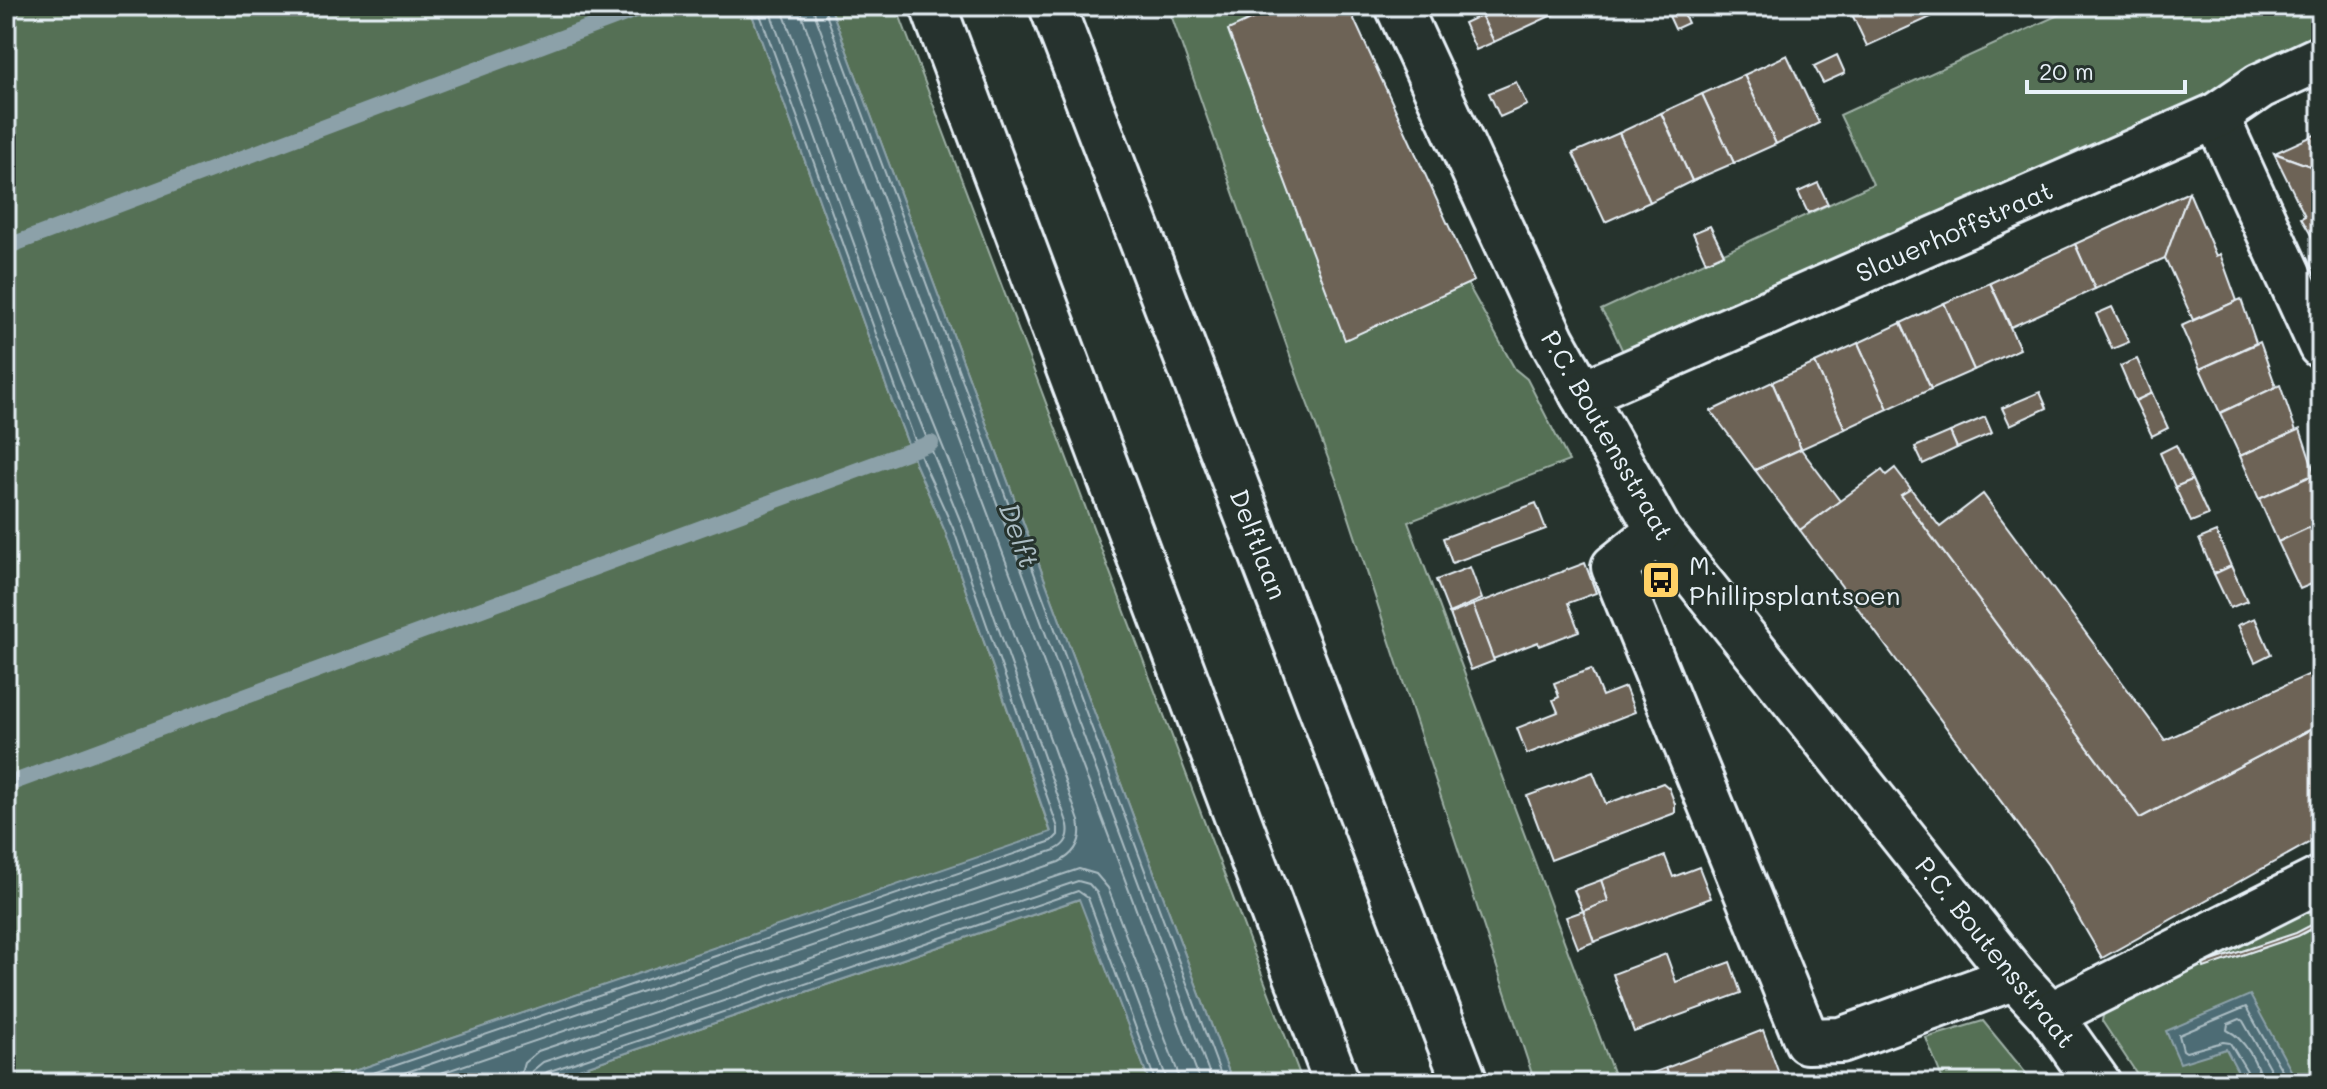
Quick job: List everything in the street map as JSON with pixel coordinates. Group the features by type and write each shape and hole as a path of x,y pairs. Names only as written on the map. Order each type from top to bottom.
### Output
{"street":[{"path":"933,6 1337,1083"},
{"name":"Delftlaan","path":"1052,6 1465,1083"},
{"name":"P.C. Boutensstraat","path":"1398,6 1552,340 1659,531 2015,977 2050,1015 2098,1083"},
{"name":"Slauerhoffstraat","path":"1582,394 2216,116 2260,86 2321,58"},
{"path":"2216,116 2321,346"},
{"path":"1659,531 1614,567 1807,1041 1841,1040 2015,977"},
{"path":"2050,1015 2321,879"}],"green space":[{"path":"6,6 749,6 887,388 945,531 1051,833 319,1083 6,1083"},
{"path":"830,6 896,6 1303,1083 1233,1083"},
{"path":"1168,6 1330,6 1443,240 1515,369 1527,379 1569,461 1408,522 1617,1083 1535,1083 1340,490"},
{"path":"2078,6 2321,6 2321,44 1626,358 1601,310 1873,184 1840,115"},
{"path":"1080,899 1150,1083 538,1083"},
{"path":"2321,899 2321,1083 2143,1083 2102,1021 2104,1011"},
{"path":"1983,1021 2034,1083 1944,1083 1926,1038"}],"water":[{"name":"Delft","path":"749,6 830,6 1233,1083 1150,1083 1079,899 538,1083 319,1083 1051,832 945,531 887,388"},
{"path":"2250,995 2298,1083 2244,1083 2226,1049 2180,1063 2166,1031"}],"building":[{"path":"1217,6 1239,6 1221,14"},
{"path":"1281,6 1348,6 1474,281 1345,340 1228,30"},
{"path":"1477,6 1559,6 1561,11 1494,42"},
{"path":"1848,6 1952,6 1953,7 1867,46"},
{"path":"1682,10 1688,23 1675,29 1669,16"},
{"path":"1481,15 1494,42 1476,50 1464,23"},
{"path":"1787,55 1819,123 1776,144 1744,75"},
{"path":"1837,55 1845,73 1823,83 1814,66"},
{"path":"1744,75 1776,144 1734,163 1702,94"},
{"path":"1516,82 1527,105 1500,117 1489,93"},
{"path":"1702,94 1734,163 1692,181 1661,113"},
{"path":"1661,113 1692,181 1650,202 1619,133"},
{"path":"2321,132 2321,170 2275,153"},
{"path":"1619,133 1650,202 1605,222 1573,153"},
{"path":"2274,153 2321,170 2321,252 2301,218 2305,216"},
{"path":"1818,183 1828,204 1808,213 1798,192"},
{"path":"2189,192 2165,258 2095,289 2075,244"},
{"path":"2189,192 2216,256 2220,254 2237,301 2193,320 2165,258"},
{"path":"1710,226 1724,254 1706,262 1693,233"},
{"path":"2075,244 2095,289 2011,327 1990,283"},
{"path":"1990,283 2020,349 1974,370 1944,303"},
{"path":"2241,299 2256,343 2200,369 2181,326"},
{"path":"1944,303 1974,370 1931,389 1901,323"},
{"path":"2112,307 2129,342 2112,349 2096,314"},
{"path":"1901,323 1931,389 1888,409 1858,343"},
{"path":"2260,342 2276,387 2220,413 2200,369"},
{"path":"1858,343 1888,409 1845,429 1815,363"},
{"path":"2137,359 2152,393 2135,401 2120,366"},
{"path":"1815,363 1845,429 1801,449 1772,382"},
{"path":"1772,382 1801,449 1755,470 1711,411"},
{"path":"2280,385 2296,431 2240,456 2220,413"},
{"path":"2040,392 2047,408 2010,425 2002,408"},
{"path":"2152,393 2168,428 2152,436 2135,401"},
{"path":"1985,417 1992,433 1957,448 1950,432"},
{"path":"2300,429 2315,474 2259,499 2240,456"},
{"path":"1950,432 1957,448 1923,464 1915,447"},
{"path":"2176,445 2192,480 2175,487 2160,453"},
{"path":"1801,449 1840,501 1800,530 1755,470"},
{"path":"1895,468 1911,489 1901,495 2140,818 2321,724 2321,836 2102,958 2048,865 1800,530 1882,470 1886,475"},
{"path":"2320,472 2321,522 2278,542 2259,499"},
{"path":"2192,480 2208,515 2191,522 2175,487"},
{"path":"1911,489 1940,527 1983,494 2165,740 2321,669 2321,724 2140,818 1901,495"},
{"path":"1536,503 1546,529 1452,563 1443,538"},
{"path":"2321,522 2321,580 2300,589 2278,542"},
{"path":"2216,532 2231,566 2214,574 2199,539"},
{"path":"1585,563 1596,593 1568,603 1579,631 1493,659 1473,605"},
{"path":"2231,566 2247,601 2230,608 2214,574"},
{"path":"1470,567 1482,599 1449,613 1436,580"},
{"path":"2321,580 2321,606 2311,585"},
{"path":"1473,605 1494,661 1471,670 1450,614"},
{"path":"2255,618 2271,654 2255,662 2238,625"},
{"path":"1591,669 1602,696 1625,687 1635,712 1527,754 1517,728 1558,712 1553,700 1559,697 1554,683"},
{"path":"1593,772 1606,804 1663,783 1669,788 1675,813 1551,860 1527,796"},
{"path":"1665,856 1673,877 1699,867 1711,898 1594,942 1583,911 1608,901 1601,880"},
{"path":"1601,880 1608,901 1583,911 1574,890"},
{"path":"1583,911 1594,942 1578,948 1566,917"},
{"path":"2321,920 2321,924 2298,936 2204,968 2203,964 2296,933"},
{"path":"1666,954 1676,982 1730,962 1741,993 1634,1032 1613,974"},
{"path":"1763,1030 1782,1082 1672,1083 1666,1068"},
{"path":"1666,1068 1672,1083 1635,1083 1634,1080"}],"waterway":[{"path":"6,247 646,6"},
{"path":"6,785 931,443"}],"place":[{"name":"M. Phillipsplantsoen","path":"1661,580"}]}
